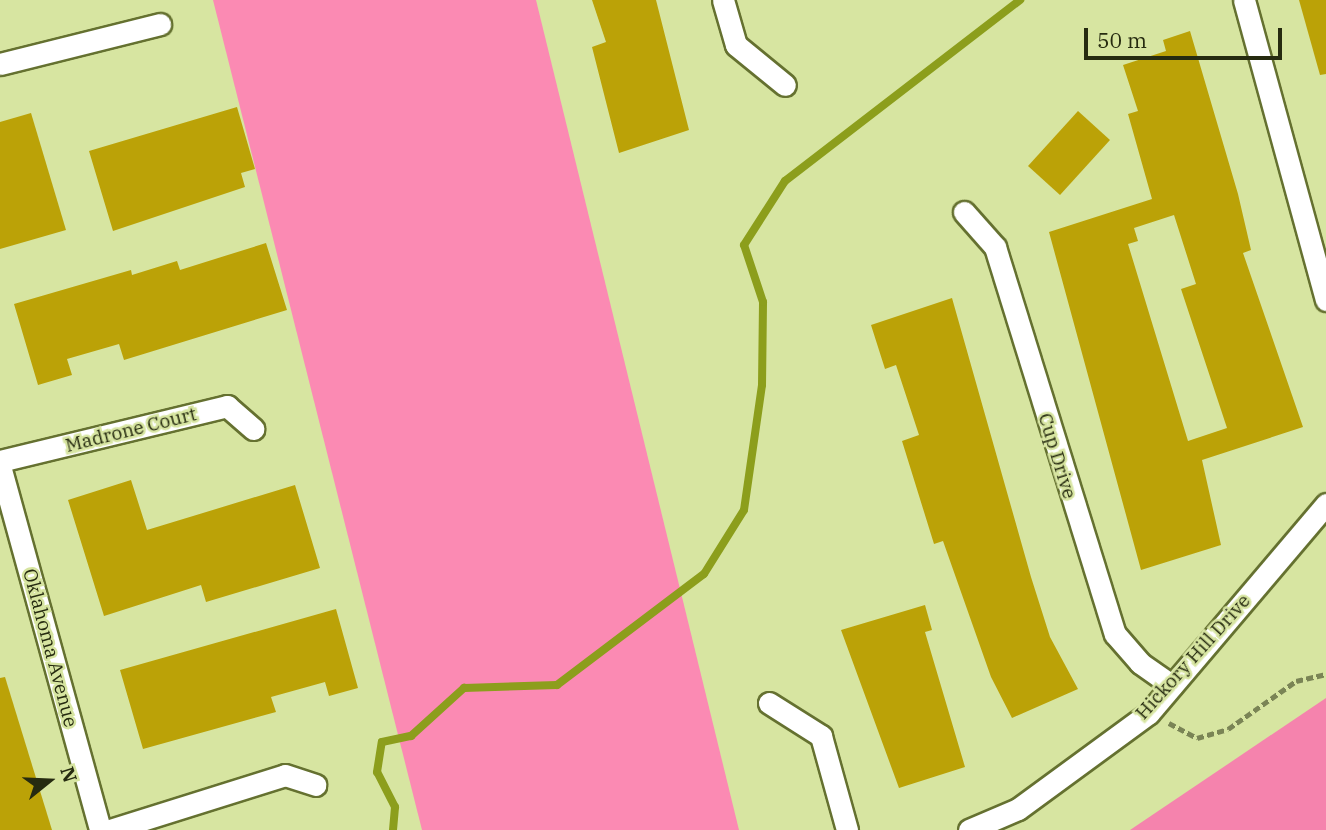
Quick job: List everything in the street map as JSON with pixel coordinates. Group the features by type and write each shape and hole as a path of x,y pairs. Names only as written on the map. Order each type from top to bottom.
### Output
{"street":[{"path":"723,0 736,45 785,85"},
{"path":"1244,0 1326,300"},
{"path":"0,64 160,24"},
{"name":"Cup Drive","path":"964,212 995,247 1115,634 1140,663 1172,685"},
{"name":"Madrone Court","path":"0,464 227,406 253,429"},
{"name":"Oklahoma Avenue","path":"0,464 100,830"},
{"name":"Hickory Hill Drive","path":"969,830 1018,809 1149,713 1326,504"},
{"path":"769,703 821,736 847,830"},
{"path":"110,830 285,775 315,785"}],"path":[{"path":"1149,713 1197,738 1228,729 1296,681 1326,674"}],"shaded area":[{"path":"213,0 536,0 739,830 422,830"},
{"path":"1326,698 1326,830 1130,830"}],"building":[{"path":"592,0 656,0 689,130 619,153 592,47 606,42"},
{"path":"1299,0 1326,0 1326,74 1320,75"},
{"path":"1190,31 1238,194 1251,250 1243,253 1303,427 1202,460 1221,545 1141,570 1049,232 1152,199 1128,114 1138,111 1123,65 1166,51 1163,40","holes":["1174,215 1196,284 1181,289 1227,428 1188,441 1128,244 1138,241 1134,228"]},
{"path":"237,107 255,169 241,173 245,187 113,231 89,151"},
{"path":"1078,111 1110,140 1060,195 1028,166"},
{"path":"31,113 66,230 0,249 0,122"},
{"path":"266,243 287,310 124,360 119,344 67,359 72,375 38,385 14,304 131,270 132,275 177,261 180,270"},
{"path":"952,298 1050,637 1078,689 1012,718 991,677 943,541 934,544 902,441 919,435 896,365 885,369 871,325"},
{"path":"131,480 147,530 295,485 320,568 206,602 201,585 104,616 68,500"},
{"path":"925,605 932,630 925,632 965,767 899,788 841,630"},
{"path":"336,609 358,688 329,696 325,682 271,697 276,712 143,749 120,670"},
{"path":"5,677 52,830 0,830 0,678"}],"waterway":[{"path":"393,830 395,807 377,772 382,742 411,736 464,688 557,685 704,574 744,510 762,385 763,302 744,245 785,181 1020,0"}]}
